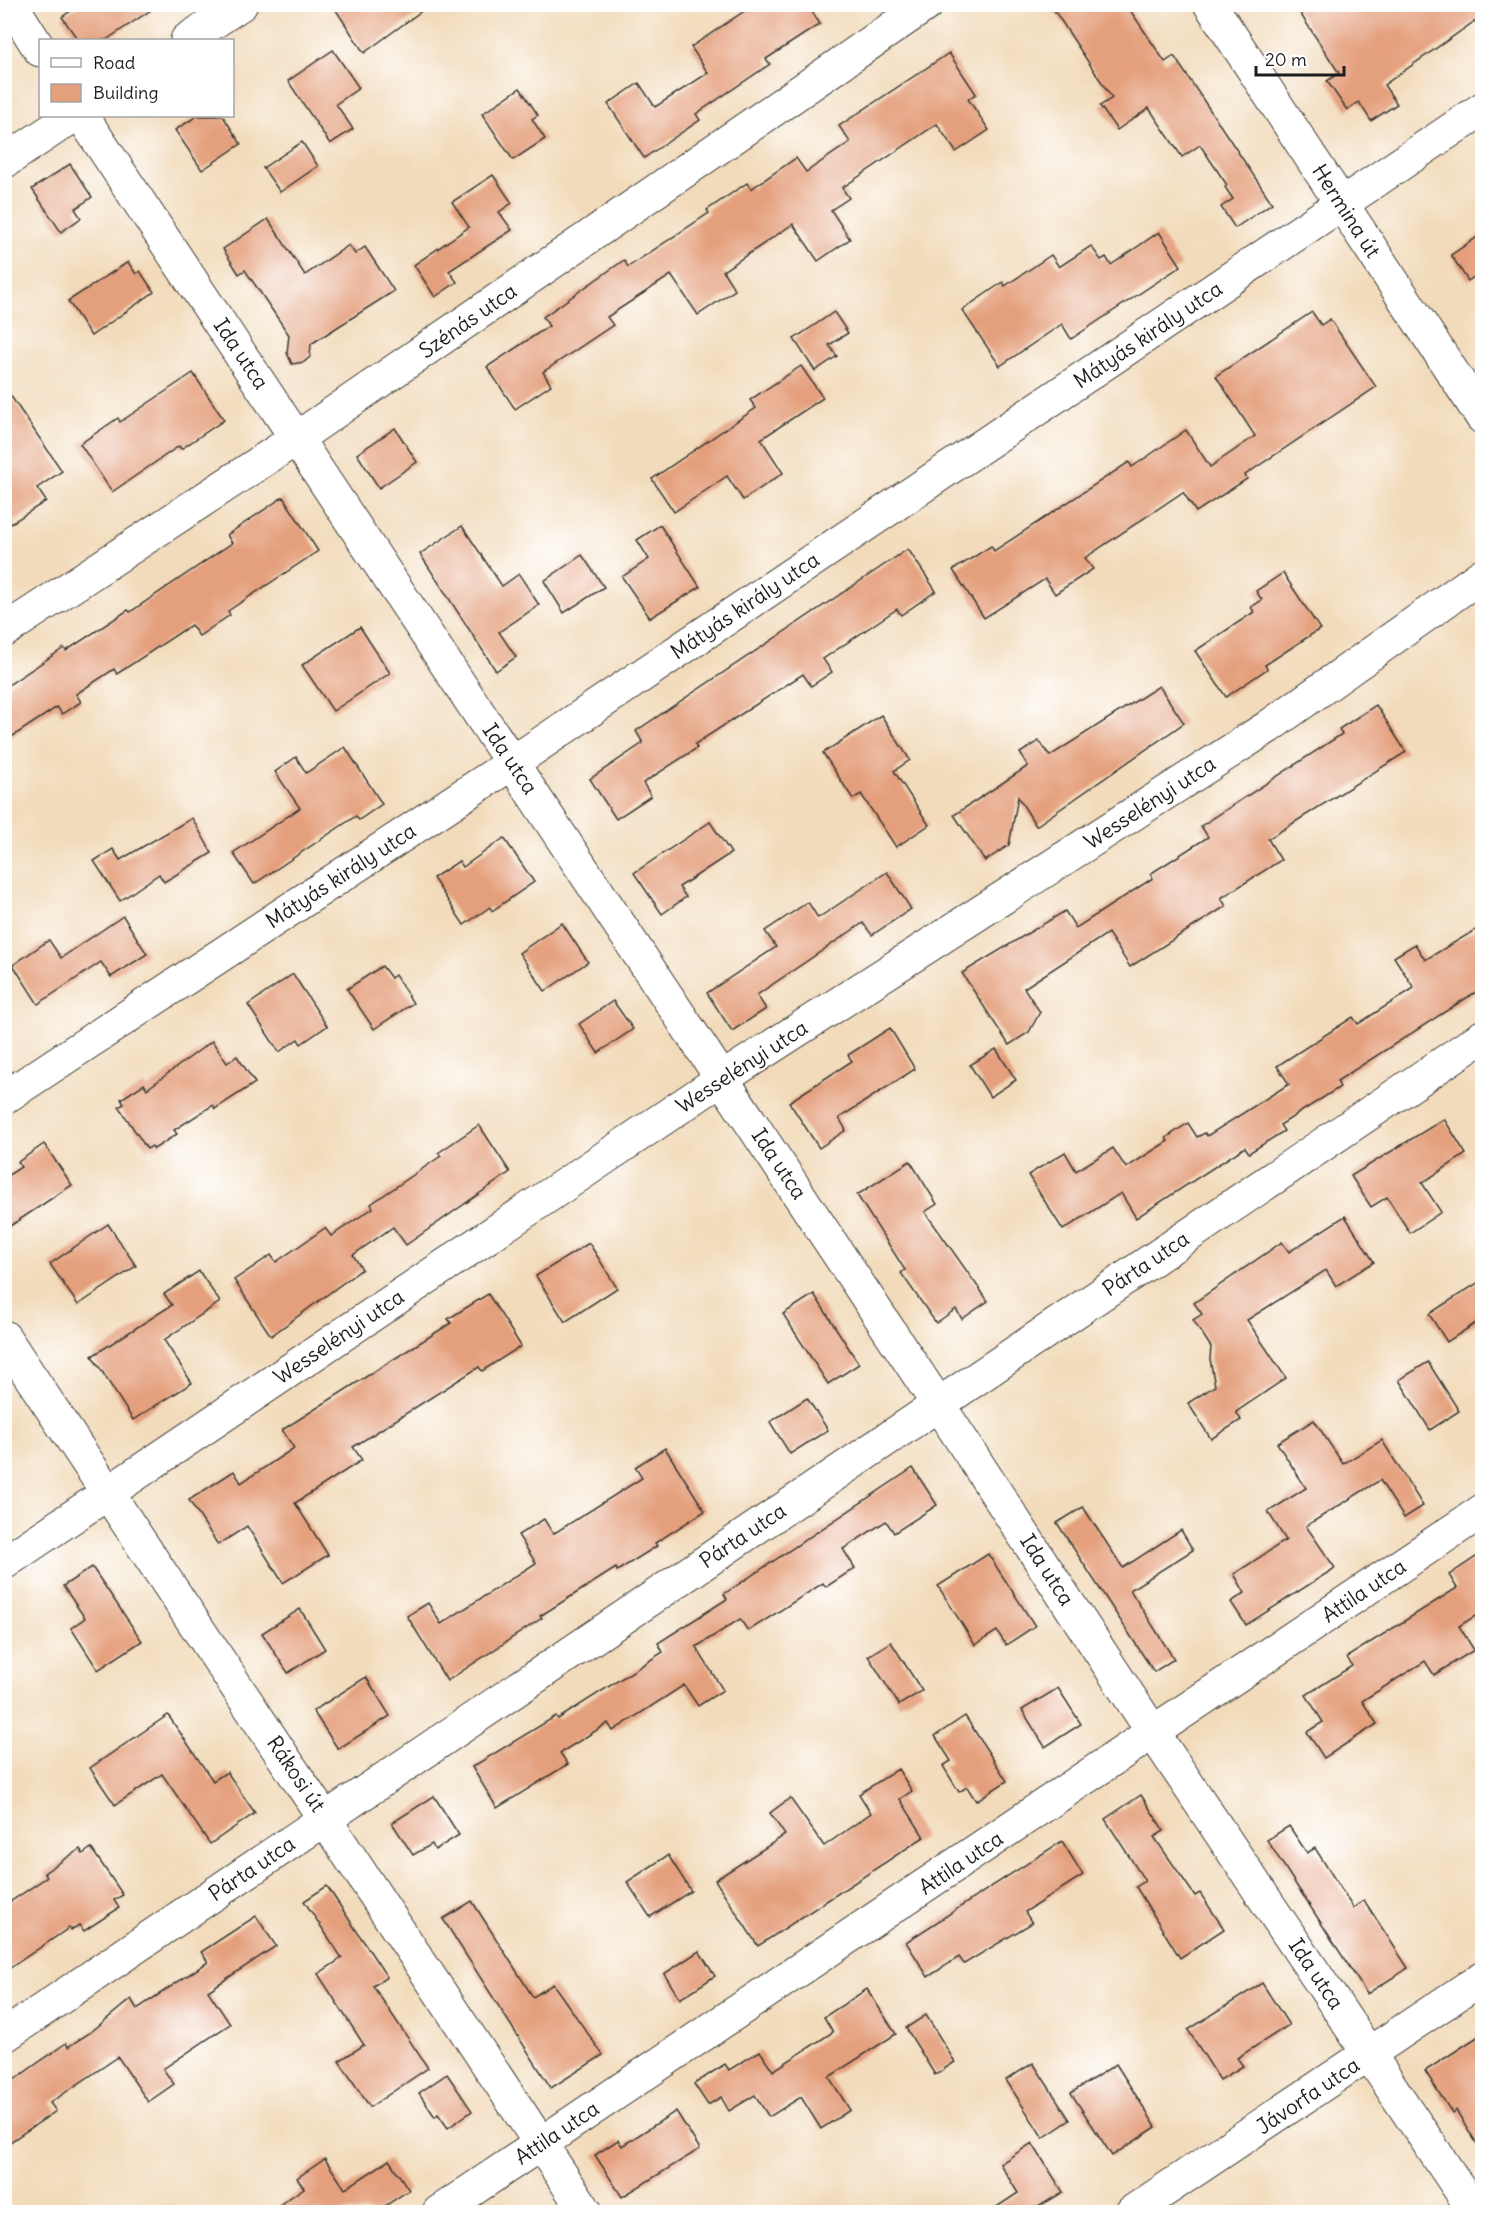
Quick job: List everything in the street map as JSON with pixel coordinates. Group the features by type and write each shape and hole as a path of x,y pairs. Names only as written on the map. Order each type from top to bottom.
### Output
{"street":[{"path":"11,4 39,48"},
{"path":"188,39 241,4"},
{"name":"Szénás utca","path":"4,631 297,438 927,4"},
{"name":"Hermina út","path":"1210,4 1482,417"},
{"name":"Mátyás király utca","path":"4,1098 512,762 1482,109"},
{"path":"4,162 72,117"},
{"name":"Ida utca","path":"83,117 723,1078 1154,1734 1475,2212"},
{"name":"Wesselényi utca","path":"4,1563 723,1078 1268,727 1482,575"},
{"name":"Párta utca","path":"4,2036 1482,1037"},
{"name":"Rákosi út","path":"4,1337 586,2212"},
{"name":"Attila utca","path":"439,2212 1154,1734 1482,1511"},
{"name":"Jávorfa utca","path":"1132,2212 1482,1978"}],"building":[{"path":"81,4 160,4 108,39 77,39 62,17"},
{"path":"332,4 431,4 364,53"},
{"path":"755,4 807,4 820,24 766,59 770,64 696,114 700,120 644,158 608,104 639,83 655,107 708,73 691,47"},
{"path":"1050,4 1126,4 1165,62 1174,56 1272,203 1235,228 1221,207 1233,199 1225,187 1227,185 1200,145 1182,157 1149,108 1117,130 1100,106 1112,98"},
{"path":"1294,4 1482,4 1482,16 1384,85 1397,104 1371,121 1359,102 1347,110 1327,81 1339,73"},
{"path":"333,50 359,88 336,104 353,129 330,144 288,81"},
{"path":"949,53 976,94 968,99 989,130 956,152 937,124 842,188 849,198 831,210 850,239 818,261 793,224 723,271 735,290 698,315 671,275 607,317 613,325 543,372 551,385 515,409 487,367 549,326 543,317 624,260 628,267 709,213 707,210 747,183 751,189 796,158 806,172 850,142 839,126"},
{"path":"520,88 538,115 532,119 545,139 513,160 482,114"},
{"path":"195,117 224,117 241,144 202,170 175,130"},
{"path":"302,142 318,166 280,192 263,168"},
{"path":"70,164 92,197 75,209 81,218 61,232 32,189"},
{"path":"493,175 512,203 499,212 512,230 449,271 457,282 435,297 414,265 469,227 452,202"},
{"path":"268,219 305,275 349,245 355,254 365,247 394,291 311,344 310,357 304,362 292,364 287,353 289,335 245,270 239,274 223,249"},
{"path":"1159,232 1181,266 1071,339 1062,324 1000,366 962,310 1003,282 1005,286 1051,255 1059,267 1091,246 1101,260 1106,257 1111,265"},
{"path":"1482,234 1482,271 1468,281 1451,255"},
{"path":"128,262 136,274 140,271 154,292 91,336 68,301"},
{"path":"834,312 848,333 829,345 837,356 815,371 794,339"},
{"path":"1312,312 1321,325 1330,319 1376,387 1245,475 1247,479 1196,512 1183,492 1085,558 1093,569 1055,594 1045,579 984,618 953,570 991,546 994,551 1129,462 1132,467 1186,430 1210,467 1255,436 1216,376"},
{"path":"801,366 823,398 761,439 783,473 743,500 727,476 674,512 652,479 756,408 750,400"},
{"path":"193,373 224,420 181,449 179,446 112,492 80,444 118,418 120,422"},
{"path":"4,386 62,471 37,488 46,501 4,528"},
{"path":"395,428 417,462 379,488 357,454"},
{"path":"283,497 318,551 228,611 230,615 199,636 191,625 117,674 114,669 76,694 81,702 62,714 57,707 4,742 4,688 64,648 66,651 128,610 130,612 232,543 227,535"},
{"path":"660,525 700,587 650,618 622,577 649,559 637,540"},
{"path":"462,526 502,586 519,574 539,605 499,632 516,657 496,671 420,554"},
{"path":"908,549 936,591 901,615 897,609 823,659 832,672 811,686 803,674 695,744 697,748 643,783 651,796 616,819 590,779 643,743 636,731"},
{"path":"582,555 604,587 564,613 544,581"},
{"path":"1283,573 1320,629 1265,665 1267,669 1226,697 1195,651 1254,612 1251,607 1262,600 1256,591"},
{"path":"360,627 390,673 333,711 302,665"},
{"path":"1159,686 1184,723 1036,826 1018,797 1009,845 985,861 954,815 1028,766 1020,753 1039,741 1050,756"},
{"path":"1376,705 1406,752 1268,839 1281,860 1221,898 1226,906 1130,967 1108,933 1024,988 1040,1012 1029,1032 1009,1045 962,973 1065,911 1076,928 1153,878 1150,874 1208,837 1201,826 1342,734 1339,729"},
{"path":"881,715 910,760 894,771 929,825 896,847 861,794 853,799 823,753"},
{"path":"345,747 382,804 359,820 356,816 254,884 233,853 300,808 275,772 296,757 306,773"},
{"path":"192,818 212,853 164,882 159,874 120,901 94,861 113,849 120,860"},
{"path":"710,822 731,853 679,887 686,897 662,914 634,873"},
{"path":"504,838 534,882 492,911 490,907 464,925 433,878 459,861 463,867"},
{"path":"887,872 911,909 872,935 863,923 757,995 766,1009 732,1031 707,993 776,947 765,931 808,902 818,918"},
{"path":"123,916 147,954 111,977 101,962 38,1004 13,965 49,940 61,958"},
{"path":"562,923 588,962 545,991 519,953"},
{"path":"1482,926 1482,988 1337,1081 1340,1087 1280,1125 1284,1131 1249,1153 1245,1147 1136,1218 1121,1193 1063,1230 1028,1175 1065,1152 1076,1171 1113,1148 1126,1168 1168,1141 1166,1138 1188,1123 1197,1137 1205,1133 1207,1136 1289,1084 1277,1066 1353,1017 1358,1024 1414,988 1394,957 1415,944 1425,960"},
{"path":"382,966 391,978 395,975 413,1003 374,1029 347,989"},
{"path":"293,974 327,1026 301,1044 298,1039 279,1052 248,1005"},
{"path":"613,1001 633,1029 598,1053 579,1024"},
{"path":"890,1028 915,1069 839,1118 846,1130 819,1148 789,1102 852,1061 848,1055"},
{"path":"212,1041 227,1063 237,1056 255,1083 215,1109 213,1105 174,1130 177,1134 154,1149 152,1146 147,1149 119,1107 124,1104 121,1099 144,1084 147,1089"},
{"path":"996,1049 1016,1080 990,1097 970,1065"},
{"path":"1444,1119 1466,1154 1422,1183 1441,1212 1410,1233 1387,1197 1371,1207 1351,1176"},
{"path":"479,1125 510,1172 406,1245 393,1227 353,1255 362,1269 271,1336 234,1280 271,1255 276,1262 325,1228 331,1236 373,1208 371,1204 441,1156 438,1153"},
{"path":"44,1144 72,1185 4,1230 4,1178 21,1167 18,1162"},
{"path":"910,1161 937,1204 925,1212 988,1301 962,1319 956,1309 936,1323 901,1273 905,1270 857,1195"},
{"path":"1345,1216 1374,1262 1336,1286 1326,1270 1247,1320 1286,1378 1236,1412 1241,1420 1211,1439 1188,1403 1215,1386 1210,1359 1211,1347 1193,1320 1202,1314 1194,1303 1282,1242 1289,1252"},
{"path":"108,1224 136,1266 78,1305 50,1264"},
{"path":"589,1243 617,1288 565,1322 536,1276"},
{"path":"199,1271 220,1302 164,1340 192,1383 133,1420 92,1356 172,1305 164,1294"},
{"path":"1482,1280 1482,1319 1447,1342 1429,1314"},
{"path":"488,1294 521,1346 482,1371 479,1367 353,1447 362,1460 295,1503 328,1555 283,1583 247,1526 218,1545 189,1500 234,1471 241,1483 294,1448 282,1430 451,1323 448,1319"},
{"path":"814,1294 859,1364 828,1384 783,1314"},
{"path":"1428,1362 1459,1411 1430,1430 1399,1380"},
{"path":"807,1398 828,1430 790,1454 770,1422"},
{"path":"1314,1420 1343,1464 1382,1440 1423,1506 1404,1518 1380,1480 1306,1526 1335,1568 1246,1625 1231,1602 1245,1593 1234,1574 1286,1540 1268,1512 1306,1488 1277,1443"},
{"path":"665,1448 705,1511 655,1543 657,1546 617,1571 616,1568 540,1616 542,1618 447,1681 407,1616 428,1603 441,1624 536,1563 518,1535 544,1519 553,1534 642,1478 635,1467"},
{"path":"913,1468 937,1505 894,1533 886,1521 843,1549 855,1568 826,1587 823,1583 748,1631 740,1619 696,1647 723,1690 698,1706 684,1685 613,1731 608,1723 560,1753 568,1764 497,1808 472,1767 556,1716 558,1719 663,1652 658,1643 727,1599 724,1594"},
{"path":"1083,1507 1123,1568 1181,1530 1193,1550 1130,1590 1174,1659 1154,1672 1057,1523"},
{"path":"1482,1553 1482,1628 1475,1616 1459,1626 1474,1650 1434,1675 1425,1661 1362,1701 1377,1724 1324,1758 1307,1732 1323,1722 1306,1695 1352,1666 1347,1657 1457,1588 1449,1575"},
{"path":"988,1554 1035,1626 1006,1645 997,1631 975,1645 938,1586"},
{"path":"92,1567 142,1641 98,1670 71,1628 85,1618 63,1586"},
{"path":"300,1609 325,1649 288,1673 262,1633"},
{"path":"891,1642 922,1691 899,1705 868,1656"},
{"path":"366,1677 390,1716 338,1749 313,1711"},
{"path":"1058,1688 1081,1724 1045,1747 1022,1710"},
{"path":"168,1715 213,1781 227,1772 255,1813 210,1844 162,1774 115,1805 90,1768"},
{"path":"965,1716 1007,1781 976,1801 967,1787 959,1792 943,1766 951,1761 935,1736"},
{"path":"898,1769 912,1791 900,1799 924,1837 758,1946 715,1880 785,1835 770,1813 790,1798 824,1846 871,1813 859,1794"},
{"path":"1141,1795 1164,1831 1154,1837 1195,1896 1200,1893 1224,1929 1180,1958 1136,1887 1145,1881 1105,1819"},
{"path":"434,1796 459,1835 435,1850 432,1844 413,1855 392,1823"},
{"path":"1289,1826 1307,1853 1315,1848 1353,1908 1364,1900 1408,1968 1367,1994 1267,1840"},
{"path":"1062,1841 1083,1875 1025,1912 1032,1923 964,1964 959,1957 928,1977 906,1942"},
{"path":"91,1848 123,1895 114,1900 119,1908 84,1931 79,1925 71,1930 69,1928 4,1972 4,1906 47,1877 44,1873 80,1849 83,1854"},
{"path":"668,1855 691,1891 650,1917 627,1882"},
{"path":"327,1886 387,1977 373,1986 428,2068 370,2107 339,2061 364,2045 318,1974 342,1958 304,1901"},
{"path":"472,1901 533,1997 553,1984 603,2055 551,2088 443,1919"},
{"path":"256,1916 276,1946 208,1991 230,2024 163,2069 174,2084 148,2102 118,2057 50,2103 56,2111 4,2146 4,2087 66,2043 68,2047 91,2032 131,1999 137,2009 208,1962 201,1952"},
{"path":"699,1951 715,1976 680,1999 664,1974"},
{"path":"1262,1983 1289,2025 1237,2058 1243,2066 1220,2080 1188,2030"},
{"path":"867,1989 896,2034 829,2077 850,2110 821,2129 801,2097 769,2117 755,2095 729,2111 721,2097 708,2105 694,2084 725,2064 729,2070 760,2051 773,2071 833,2032 824,2017"},
{"path":"926,2015 955,2062 935,2075 906,2028"},
{"path":"1482,2034 1482,2152 1456,2110 1452,2113 1425,2071"},
{"path":"1033,2063 1070,2120 1043,2138 1006,2080"},
{"path":"1116,2064 1156,2127 1112,2156 1071,2093"},
{"path":"447,2074 472,2111 448,2128 438,2114 435,2117 419,2093"},
{"path":"676,2111 700,2149 622,2197 595,2155 618,2140 622,2146"},
{"path":"1032,2143 1063,2192 1030,2212 989,2212 1018,2193 1000,2164"},
{"path":"325,2159 345,2189 389,2160 409,2190 376,2212 269,2212 304,2188 297,2178"}]}
